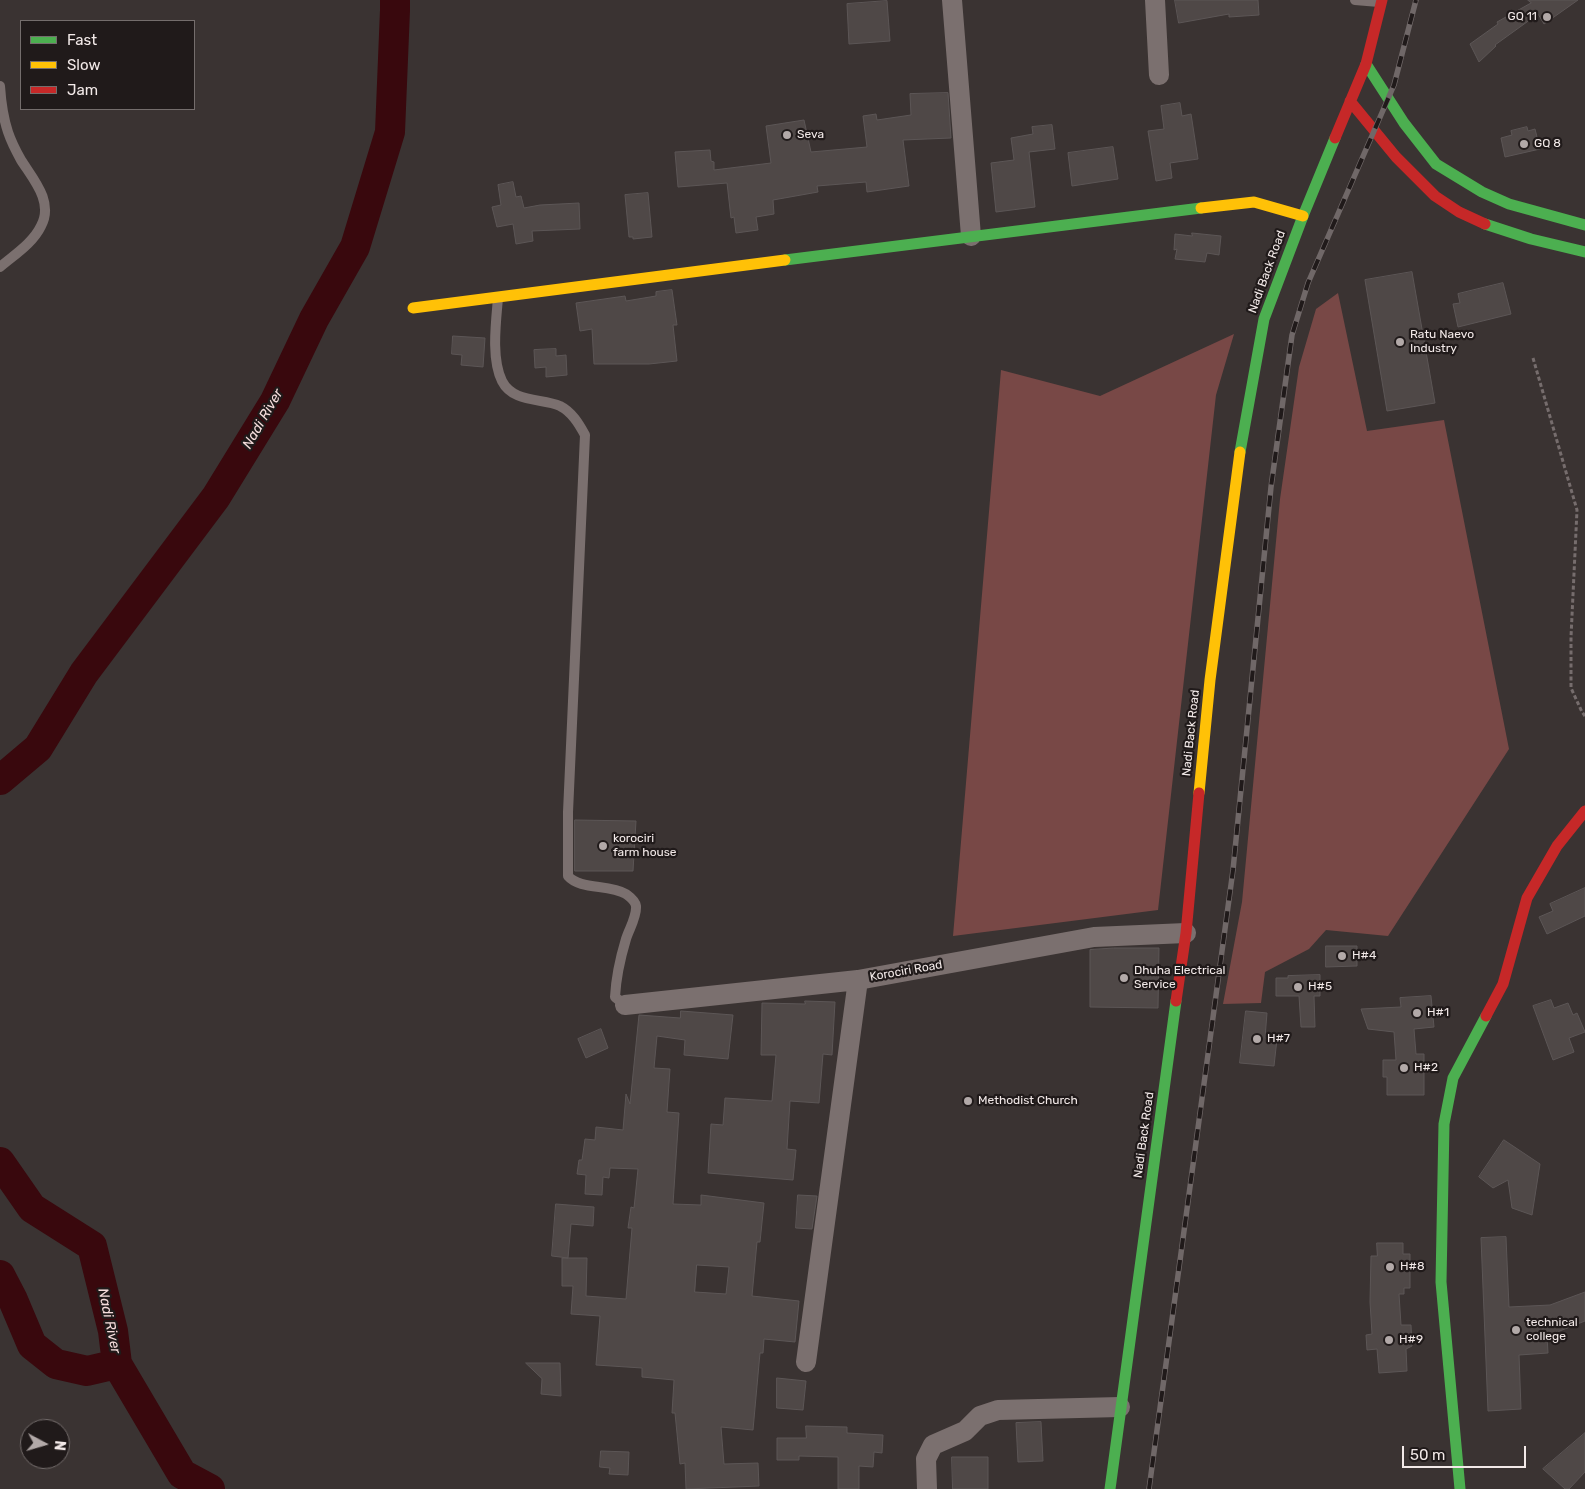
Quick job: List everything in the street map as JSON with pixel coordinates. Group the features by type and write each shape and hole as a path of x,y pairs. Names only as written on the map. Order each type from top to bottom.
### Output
{"main road":[{"name":"Nadi Back Road","path":"1110,1489 1186,933 1210,680 1241,443 1264,319 1303,216 1366,64 1382,1"},
{"path":"1366,64 1404,123 1436,164 1482,192 1509,204 1585,225"},
{"path":"1350,101 1386,147 1444,203 1499,228 1547,244 1585,252"},
{"path":"413,308 971,236 1254,202 1303,216"},
{"path":"1460,1489 1441,1282 1444,1124 1453,1078 1503,984 1527,898 1557,846 1585,811"}],"street":[{"path":"952,0 971,236"},
{"path":"1155,0 1159,75"},
{"name":"Korociri Road","path":"625,1005 858,980 1094,937 1186,933"},
{"path":"806,1362 858,980"},
{"path":"926,1489 926,1459 933,1445 965,1431 980,1416 998,1410 1120,1407"}],"lane":[{"path":"1355,0 1382,1"},
{"path":"0,86 8,132 21,159 38,187 45,211 40,228 29,242 0,267"},
{"path":"498,297 497,365 502,382 510,391 524,398 560,406 572,415 580,425 584,435 568,802 568,876 580,884 622,891 632,898 636,906 616,978 615,997 625,1005"}],"path":[{"path":"1533,358 1577,510 1571,636 1571,688 1585,716"}],"shaded area":[{"path":"1338,293 1367,431 1444,420 1509,749 1388,936 1326,930 1309,949 1265,972 1261,1003 1223,1004 1242,902 1280,499 1299,367 1316,309"},
{"path":"1234,334 1216,395 1158,910 953,936 1001,370 1100,396"}],"building":[{"path":"1175,0 1258,0 1259,15 1229,17 1229,14 1179,23"},
{"path":"1528,0 1578,0 1544,24 1538,14 1495,45 1479,62 1470,44 1498,24 1497,22 1531,3"},
{"path":"887,1 890,41 849,44 847,4"},
{"path":"948,93 951,138 903,140 909,186 867,192 866,182 817,186 818,192 773,200 774,214 756,217 758,230 736,233 734,217 731,218 727,183 678,187 675,152 710,150 711,161 714,162 714,170 771,163 766,126 804,120 811,152 867,147 863,116 876,114 877,120 911,115 910,94"},
{"path":"1180,103 1182,116 1191,114 1198,159 1170,163 1172,178 1156,181 1148,131 1164,129 1161,106"},
{"path":"1052,125 1055,149 1029,152 1035,207 996,212 991,163 1014,160 1011,138 1033,134 1032,127"},
{"name":"GQ 8","path":"1527,127 1528,131 1535,129 1540,149 1505,157 1501,138 1512,135 1511,131"},
{"path":"1113,147 1118,179 1072,186 1068,153"},
{"path":"513,182 516,197 521,196 524,208 540,205 579,203 580,229 532,231 533,241 516,244 513,224 497,227 492,207 501,205 498,185"},
{"path":"648,193 652,237 633,239 633,237 629,237 625,195"},
{"path":"1192,233 1221,236 1219,255 1207,253 1205,262 1175,259 1177,249 1174,250 1175,234 1192,236"},
{"name":"Ratu Naevo Industry","path":"1412,272 1435,403 1387,411 1365,280"},
{"path":"1503,283 1511,314 1458,327 1453,304 1460,303 1458,294"},
{"path":"672,290 677,325 673,325 677,361 649,364 594,364 592,329 580,331 576,303 625,296 626,301 656,296 656,292"},
{"path":"453,336 485,338 483,367 461,365 462,355 452,354"},
{"path":"556,349 556,356 566,355 567,375 546,377 546,367 535,368 534,350"},
{"name":"korociri farm house","path":"575,820 636,821 633,871 575,871"},
{"path":"1585,888 1585,916 1547,934 1539,917 1553,911 1550,904"},
{"name":"H#4","path":"1326,946 1357,946 1357,966 1326,967"},
{"name":"Dhuha Electrical Service","path":"1159,948 1158,1008 1090,1007 1090,950"},
{"name":"H#5","path":"1320,975 1320,996 1314,996 1315,1027 1301,1027 1299,996 1276,996 1276,978"},
{"path":"1431,996 1434,1027 1414,1029 1416,1054 1424,1054 1424,1095 1387,1095 1387,1077 1383,1077 1383,1060 1396,1060 1394,1032 1368,1029 1361,1009 1401,1007 1400,998"},
{"path":"1551,1000 1554,1008 1568,1003 1573,1015 1577,1013 1585,1032 1569,1038 1574,1052 1553,1060 1533,1006"},
{"path":"805,1001 835,1002 832,1055 823,1054 819,1103 790,1101 787,1149 796,1150 793,1180 708,1173 711,1124 723,1125 725,1098 772,1101 776,1055 761,1055 762,1003 805,1004"},
{"path":"681,1011 733,1015 728,1059 684,1055 685,1040 657,1036 654,1068 670,1069 667,1112 679,1113 673,1204 701,1205 701,1195 764,1203 760,1242 757,1242 752,1296 799,1301 795,1342 764,1339 763,1353 760,1353 753,1430 721,1427 724,1464 758,1463 759,1486 686,1489 685,1463 680,1464 675,1413 672,1413 674,1380 642,1377 642,1368 596,1365 600,1316 571,1314 573,1286 562,1286 562,1258 587,1258 586,1296 626,1299 632,1228 628,1228 631,1207 634,1208 638,1169 610,1168 609,1178 603,1177 602,1195 585,1194 586,1175 577,1174 579,1160 582,1160 585,1139 595,1140 596,1127 623,1130 626,1094 630,1104 639,1015 680,1018","holes":["697,1265 729,1267 726,1294 695,1292"]},
{"name":"H#7","path":"1246,1011 1267,1013 1265,1038 1277,1039 1274,1066 1240,1063"},
{"path":"601,1029 608,1048 586,1058 578,1039"},
{"path":"1504,1140 1540,1164 1532,1215 1512,1208 1508,1180 1493,1188 1479,1177"},
{"path":"798,1195 817,1196 812,1229 796,1228"},
{"path":"556,1204 594,1207 593,1226 571,1224 568,1258 552,1256"},
{"name":"technical college","path":"1506,1237 1509,1307 1550,1305 1585,1292 1585,1321 1547,1336 1548,1353 1519,1355 1521,1409 1488,1411 1481,1238"},
{"path":"1377,1243 1403,1243 1403,1254 1410,1254 1410,1288 1404,1288 1404,1294 1399,1294 1401,1325 1411,1325 1412,1346 1406,1349 1407,1371 1379,1373 1377,1349 1367,1350 1366,1335 1372,1334 1370,1302 1371,1256 1377,1256"},
{"path":"526,1363 560,1363 561,1396 541,1394 542,1379"},
{"path":"777,1378 806,1381 803,1410 777,1408"},
{"path":"1041,1422 1043,1461 1018,1462 1016,1423"},
{"path":"806,1426 847,1427 847,1433 883,1435 882,1453 874,1452 873,1467 859,1466 859,1489 838,1489 838,1457 799,1456 799,1460 777,1460 777,1438 806,1438"},
{"path":"1585,1433 1585,1472 1569,1489 1565,1489 1543,1469"},
{"path":"601,1451 629,1452 628,1475 609,1474 610,1468 600,1467"},
{"path":"952,1457 988,1457 988,1489 953,1489"}],"waterway":[{"name":"Nadi River","path":"0,780 38,748 84,673 216,497 275,401 314,319 355,247 390,132 395,0"},
{"name":"Nadi River","path":"0,1162 32,1208 92,1246 113,1331 117,1364 182,1474 210,1489"},
{"path":"0,1275 32,1345 56,1364 87,1371 117,1364"}],"railway":[{"path":"1149,1489 1233,870 1271,487 1292,335 1308,283 1394,85 1416,0"}],"traffic: fast":[{"path":"1366,64 1404,123 1436,164 1482,192 1509,204 1585,225"},
{"path":"1240,452 1264,319 1335,138"},
{"path":"785,260 1201,208"},
{"path":"1485,224 1531,239 1585,252"},
{"path":"1110,1489 1176,1001"},
{"path":"1460,1489 1441,1282 1444,1124 1453,1078 1486,1016"}],"traffic: slow":[{"path":"1201,208 1254,202 1303,216"},
{"path":"413,308 785,260"},
{"path":"1199,793 1210,680 1240,452"}],"traffic: jam":[{"path":"1335,138 1366,64 1382,0"},
{"path":"1350,101 1396,157 1435,196 1459,212 1485,224"},
{"path":"1176,1001 1186,933 1199,793"},
{"path":"1486,1016 1503,984 1527,898 1557,846 1585,811"}],"place":[{"name":"GQ 11","path":"1547,17"},
{"name":"Seva","path":"787,135"},
{"name":"GQ 8","path":"1524,144"},
{"name":"Ratu Naevo Industry","path":"1400,342"},
{"name":"korociri farm house","path":"603,846"},
{"name":"H#4","path":"1342,956"},
{"name":"Dhuha Electrical Service","path":"1124,978"},
{"name":"H#5","path":"1298,987"},
{"name":"H#1","path":"1417,1013"},
{"name":"H#7","path":"1257,1039"},
{"name":"H#2","path":"1404,1068"},
{"name":"Methodist Church","path":"968,1101"},
{"name":"H#8","path":"1390,1267"},
{"name":"technical college","path":"1516,1330"},
{"name":"H#9","path":"1389,1340"}]}
